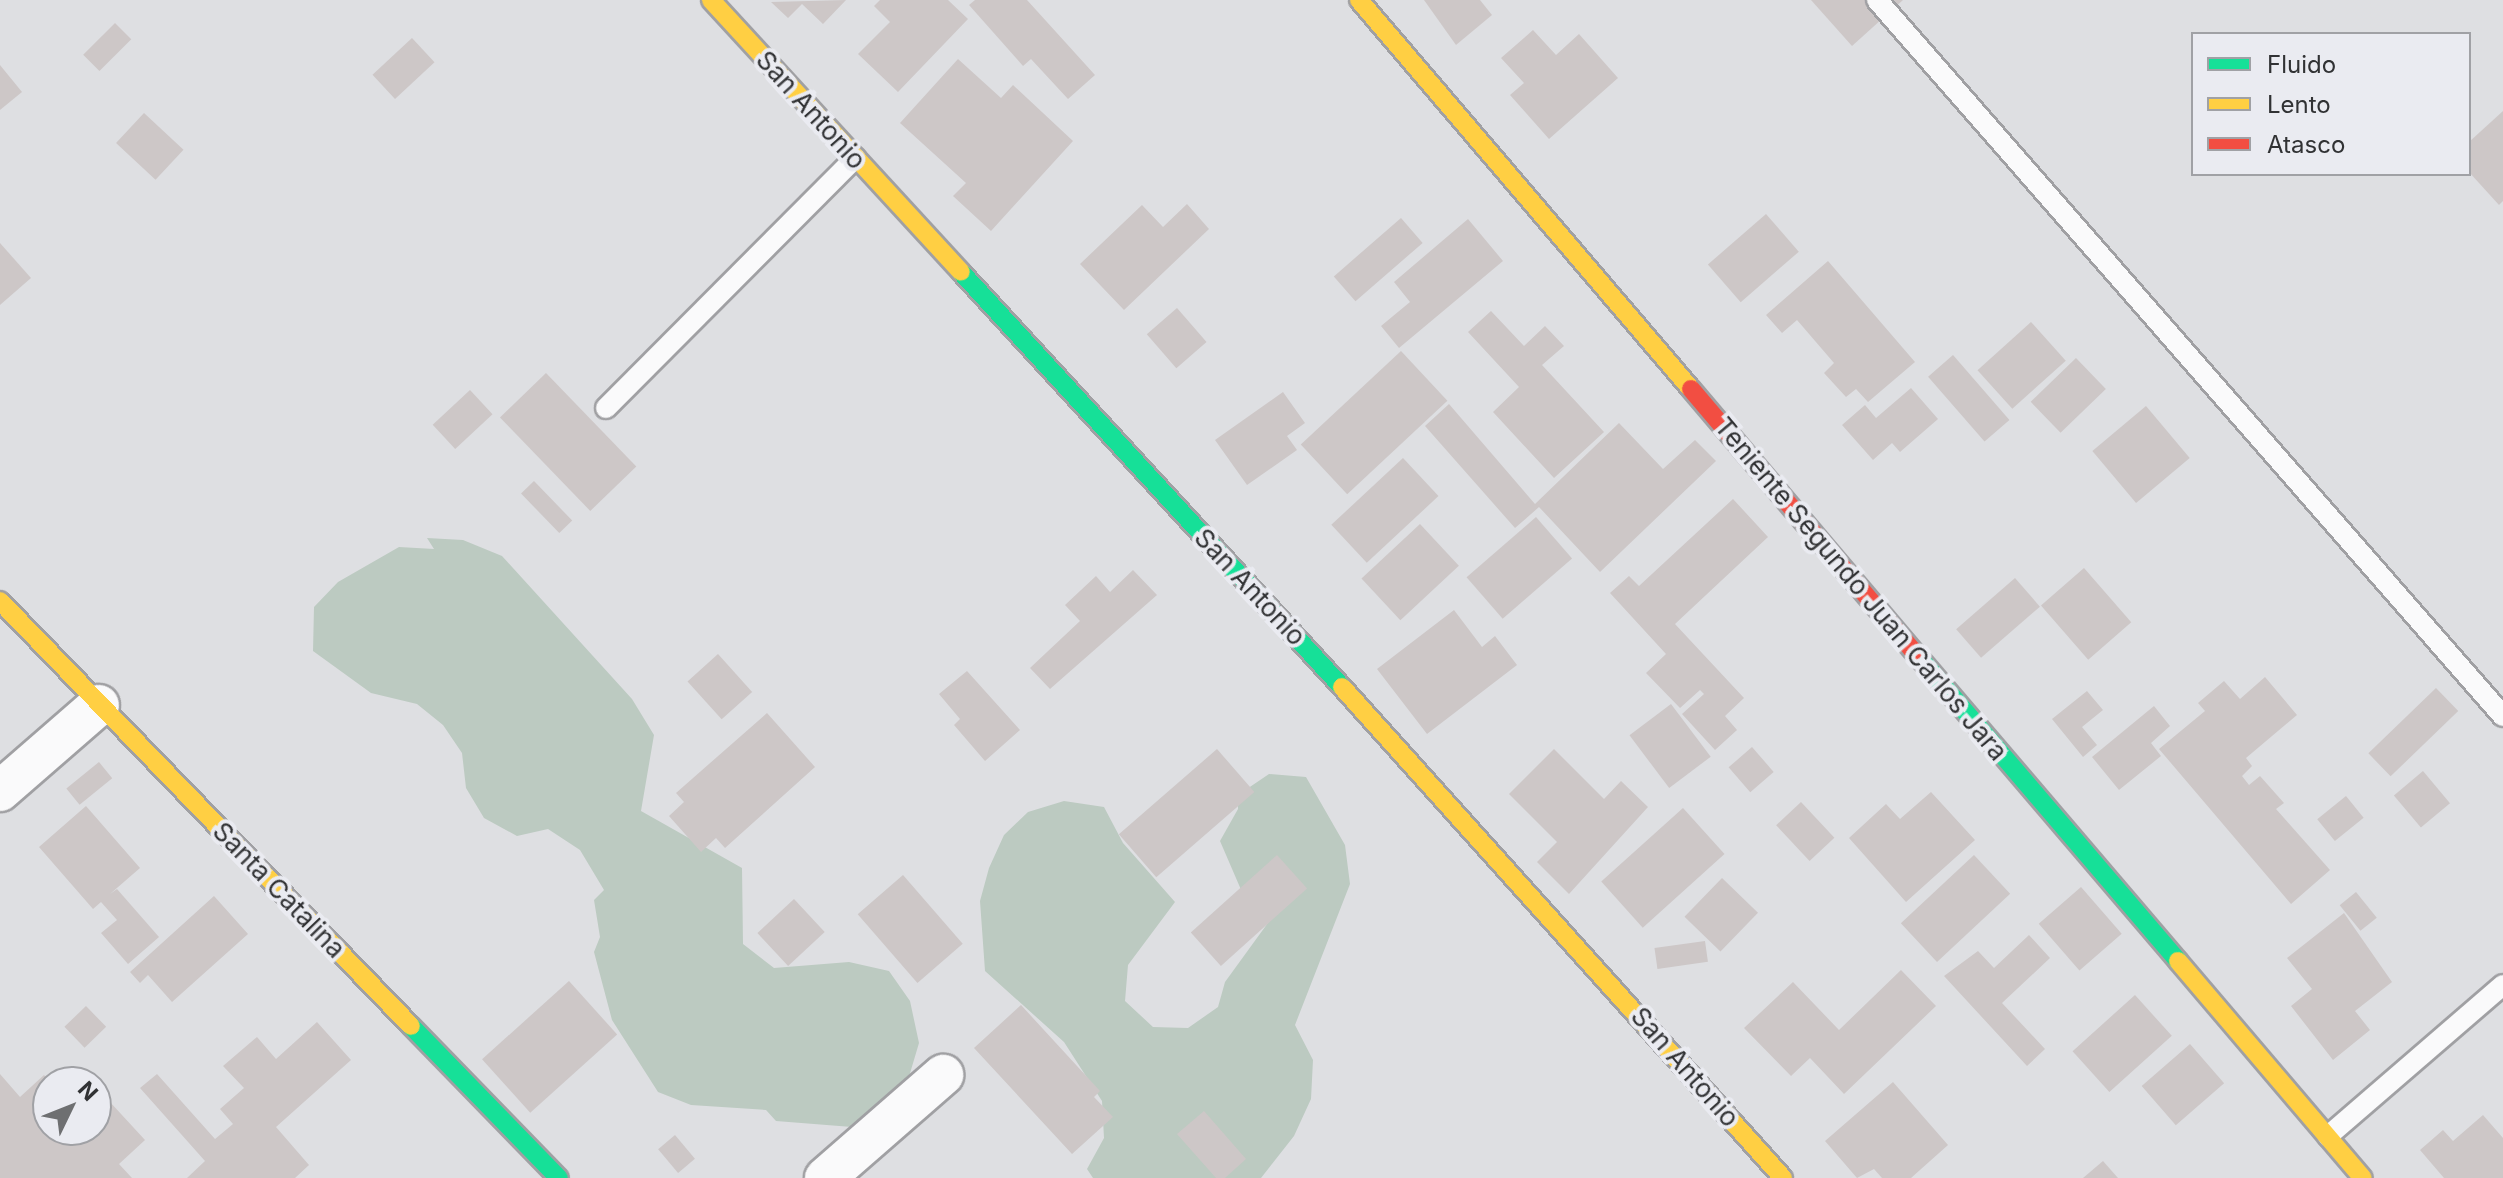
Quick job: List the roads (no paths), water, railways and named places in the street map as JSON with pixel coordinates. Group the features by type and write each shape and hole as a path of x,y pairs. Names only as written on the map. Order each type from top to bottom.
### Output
{"street":[{"name":"San Antonio","path":"711,0 1530,891 1783,1178"},
{"name":"Teniente Segundo Juan Carlos Jara","path":"1359,0 2363,1178"},
{"name":"Santa Catalina","path":"0,601 559,1178"},
{"path":"0,791 99,705"},
{"path":"825,1178 943,1075"}],"lane":[{"path":"1877,0 2503,716"},
{"path":"606,408 855,158"},
{"path":"2328,1136 2503,985"}]}
